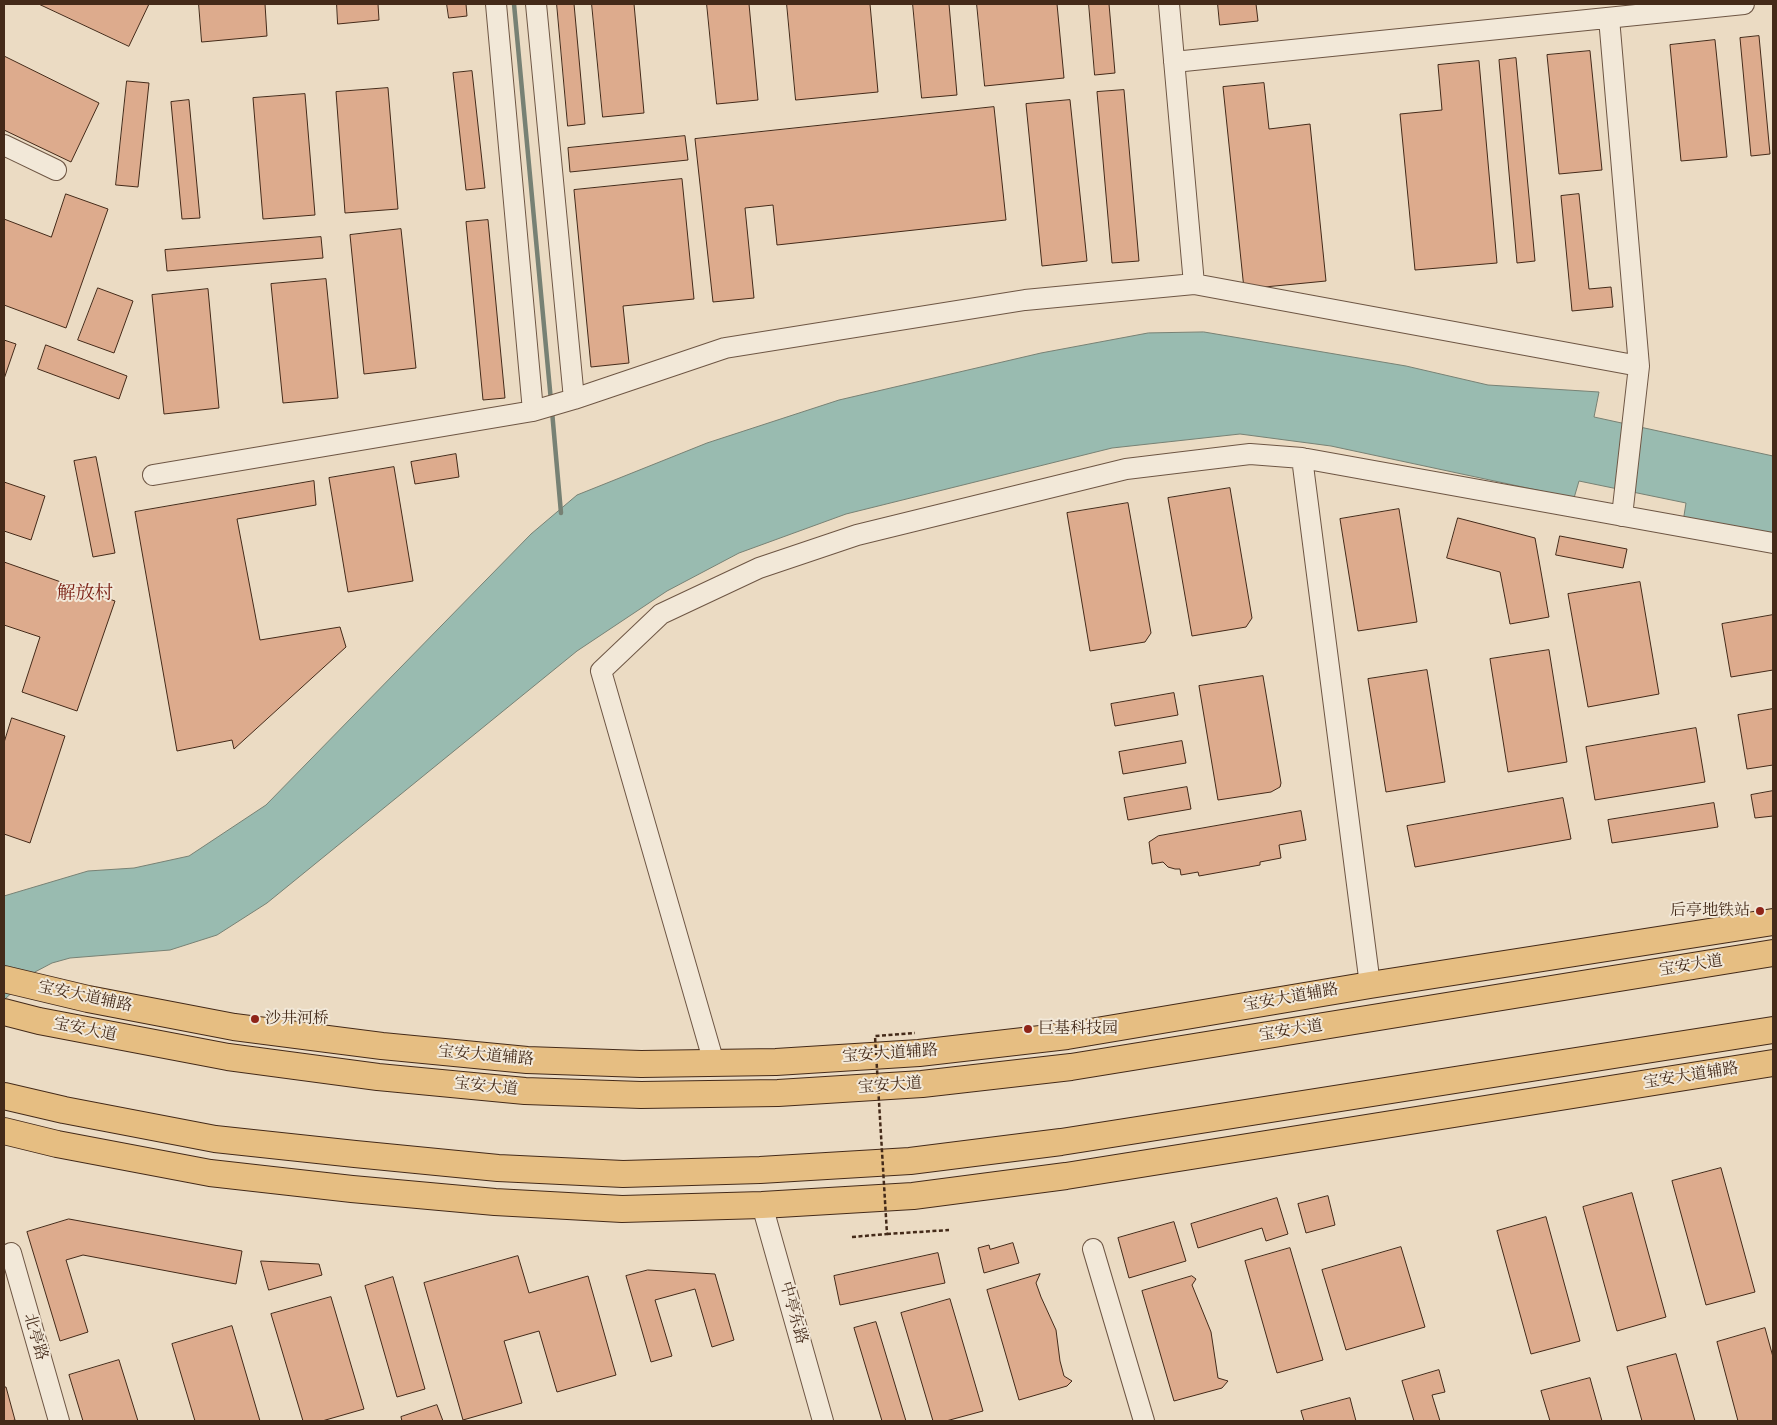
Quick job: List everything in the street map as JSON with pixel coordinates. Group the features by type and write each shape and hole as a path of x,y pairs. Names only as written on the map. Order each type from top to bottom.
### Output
{"main road":[{"name":"宝安大道辅路","path":"4,979 88,999 234,1027 382,1046 527,1060 642,1064 776,1062 919,1053 1067,1036 1370,985 1773,922"},
{"name":"宝安大道","path":"4,1012 39,1021 228,1057 378,1077 525,1091 641,1095 778,1093 922,1084 1071,1067 1773,952"},
{"path":"4,1096 64,1110 215,1139 374,1156 498,1168 623,1174 760,1170 910,1161 1071,1140 1773,1030"},
{"path":"883,1056 1071,1067"},
{"name":"宝安大道辅路","path":"4,1131 57,1144 210,1173 486,1202 622,1209 762,1205 913,1196 1066,1176 1773,1062"},
{"path":"989,1151 1174,1159"},
{"path":"374,1156 559,1206"}],"street":[{"path":"496,4 537,410"},
{"path":"536,4 569,401"},
{"path":"1169,4 1194,284"},
{"path":"1174,62 1744,4"},
{"path":"1609,18 1639,366 1622,516"},
{"path":"4,145 56,170"},
{"path":"153,475 537,410 725,348 1025,300 1194,284 1639,366"},
{"path":"714,1063 601,671 661,614 759,568 857,535 1126,469 1250,454 1302,458 1773,543"},
{"path":"1302,458 1370,985"},
{"name":"中亭东路","path":"762,1205 824,1421"},
{"path":"1093,1249 1144,1421"},
{"name":"北亭路","path":"11,1253 59,1421"}],"path":[{"path":"887,1234 875,1036 915,1033"},
{"path":"852,1237 949,1230"}],"water":[{"path":"1204,332 1406,366 1488,385 1599,392 1594,417 1773,456 1773,540 1683,522 1686,503 1579,481 1574,498 1331,446 1240,434 1112,448 846,514 739,553 667,591 577,651 267,903 217,935 170,950 70,958 52,963 33,973 4,1000 4,896 88,871 134,868 189,856 266,805 531,534 577,495 707,443 839,400 1041,353 1148,333"}],"building":[{"path":"39,4 149,4 129,46"},
{"path":"199,4 265,4 267,36 202,42"},
{"path":"337,4 378,4 379,20 338,24"},
{"path":"447,4 466,4 467,16 449,18"},
{"path":"557,4 574,4 585,124 568,126"},
{"path":"592,4 634,4 644,113 603,117"},
{"path":"707,4 749,4 758,100 717,104"},
{"path":"787,4 870,4 878,92 796,100"},
{"path":"913,4 949,4 957,95 922,98"},
{"path":"977,4 1057,4 1064,78 985,86"},
{"path":"1089,4 1109,4 1115,73 1095,75"},
{"path":"1218,4 1256,4 1258,21 1220,25"},
{"path":"1759,36 1770,154 1751,156 1740,38"},
{"path":"1715,40 1727,157 1681,161 1670,45"},
{"path":"1590,51 1602,170 1559,174 1547,55"},
{"path":"4,56 99,103 71,162 4,130"},
{"path":"1516,58 1535,261 1517,263 1499,60"},
{"path":"1479,61 1497,263 1415,270 1400,114 1442,110 1438,65"},
{"path":"472,71 485,188 466,190 453,73"},
{"path":"127,81 149,83 138,187 116,185"},
{"path":"1264,83 1269,129 1310,124 1326,281 1244,289 1223,87"},
{"path":"388,88 398,209 345,213 336,92"},
{"path":"1124,90 1139,261 1112,263 1097,92"},
{"path":"305,94 315,215 263,219 253,98"},
{"path":"189,100 200,218 182,219 171,102"},
{"path":"1070,100 1087,261 1042,266 1026,104"},
{"path":"994,107 1006,220 777,245 773,205 745,208 754,298 713,302 695,139"},
{"path":"685,136 688,160 570,172 568,148"},
{"path":"682,179 694,299 623,306 629,363 591,367 574,190"},
{"path":"66,194 108,209 66,328 4,305 4,219 51,237"},
{"path":"1579,194 1589,289 1611,287 1613,307 1572,311 1561,196"},
{"path":"488,220 505,398 483,400 466,222"},
{"path":"401,229 416,368 364,374 350,235"},
{"path":"321,237 323,258 167,271 165,250"},
{"path":"326,279 338,398 283,403 271,284"},
{"path":"98,288 133,301 114,353 78,340"},
{"path":"208,289 219,408 164,414 152,295"},
{"path":"4,340 16,344 4,379"},
{"path":"46,345 127,376 119,399 38,369"},
{"path":"456,454 459,477 415,484 411,462"},
{"path":"96,457 115,553 93,557 74,461"},
{"path":"394,467 413,581 348,592 329,478"},
{"path":"314,481 316,505 237,519 260,640 340,627 346,647 234,749 232,740 177,751 135,512"},
{"path":"4,482 45,496 31,540 4,531"},
{"path":"1230,488 1252,618 1246,627 1192,636 1168,498"},
{"path":"1128,503 1151,633 1145,642 1090,651 1067,513"},
{"path":"1399,509 1417,622 1358,631 1340,519"},
{"path":"1458,518 1535,538 1549,617 1510,624 1500,572 1447,558"},
{"path":"1560,536 1627,549 1623,568 1556,555"},
{"path":"4,562 115,601 77,711 22,692 40,637 4,625"},
{"path":"1640,582 1659,694 1588,707 1568,594"},
{"path":"1773,615 1773,670 1731,677 1722,624"},
{"path":"1549,650 1567,762 1508,772 1490,659"},
{"path":"1427,670 1445,782 1386,792 1368,679"},
{"path":"1263,676 1281,783 1280,787 1271,792 1218,800 1199,686"},
{"path":"1174,693 1178,715 1115,726 1111,704"},
{"path":"1773,709 1773,765 1747,769 1738,715"},
{"path":"12,718 65,736 30,843 4,834 4,743"},
{"path":"1696,728 1705,782 1595,800 1586,747"},
{"path":"1182,741 1186,763 1123,774 1119,752"},
{"path":"1187,787 1191,809 1128,820 1124,798"},
{"path":"1773,791 1773,816 1755,818 1751,795"},
{"path":"1563,798 1571,839 1415,867 1407,826"},
{"path":"1714,803 1718,827 1612,843 1608,820"},
{"path":"1301,811 1306,840 1279,845 1281,858 1260,862 1260,865 1199,876 1198,872 1181,875 1180,869 1168,867 1163,862 1152,864 1149,842 1158,836"},
{"path":"1721,1168 1755,1292 1706,1305 1672,1181"},
{"path":"1632,1193 1666,1317 1617,1331 1583,1207"},
{"path":"1328,1196 1335,1225 1306,1233 1298,1204"},
{"path":"1277,1198 1288,1234 1266,1241 1262,1228 1198,1248 1191,1224"},
{"path":"1546,1217 1580,1341 1531,1354 1497,1231"},
{"path":"69,1219 242,1251 236,1284 83,1255 66,1260 88,1332 60,1341 27,1232"},
{"path":"1174,1222 1186,1261 1129,1278 1118,1238"},
{"path":"1013,1243 1019,1263 984,1273 978,1248 989,1245 990,1249"},
{"path":"1401,1247 1425,1327 1346,1350 1322,1270"},
{"path":"1290,1248 1323,1360 1277,1373 1245,1261"},
{"path":"938,1253 945,1283 840,1305 834,1276"},
{"path":"518,1256 529,1293 588,1276 616,1375 557,1392 539,1331 504,1341 522,1403 463,1420 424,1283"},
{"path":"261,1261 319,1264 322,1275 269,1290"},
{"path":"648,1270 715,1274 734,1340 712,1347 695,1289 655,1300 672,1356 651,1362 626,1276"},
{"path":"1040,1274 1036,1283 1056,1330 1064,1376 1072,1381 1067,1386 1019,1400 987,1290"},
{"path":"1192,1276 1196,1279 1192,1285 1211,1332 1218,1378 1228,1381 1222,1388 1174,1401 1142,1291"},
{"path":"393,1277 425,1389 397,1397 365,1286"},
{"path":"331,1297 364,1409 322,1421 303,1421 271,1314"},
{"path":"950,1299 983,1411 946,1421 933,1421 901,1313"},
{"path":"876,1322 906,1421 882,1421 854,1328"},
{"path":"232,1326 260,1421 195,1421 172,1344"},
{"path":"1765,1328 1773,1357 1773,1421 1738,1421 1717,1342"},
{"path":"1676,1354 1695,1421 1642,1421 1627,1367"},
{"path":"119,1360 138,1421 83,1421 69,1375"},
{"path":"1439,1370 1445,1392 1432,1395 1440,1421 1414,1421 1402,1381"},
{"path":"1590,1378 1602,1421 1550,1421 1541,1391"},
{"path":"4,1387 6,1387 15,1420 4,1421"},
{"path":"1350,1398 1356,1421 1304,1421 1301,1411"},
{"path":"437,1405 443,1421 402,1421 401,1417"}],"waterway":[{"path":"514,4 551,401"},
{"path":"552,411 561,513"}],"place":[{"name":"后亭地铁站","path":"1760,911"},
{"name":"沙井河桥","path":"255,1019"},
{"name":"巨基科技园","path":"1028,1029"}],"district":[{"name":"解放村","path":"85,594"}]}
